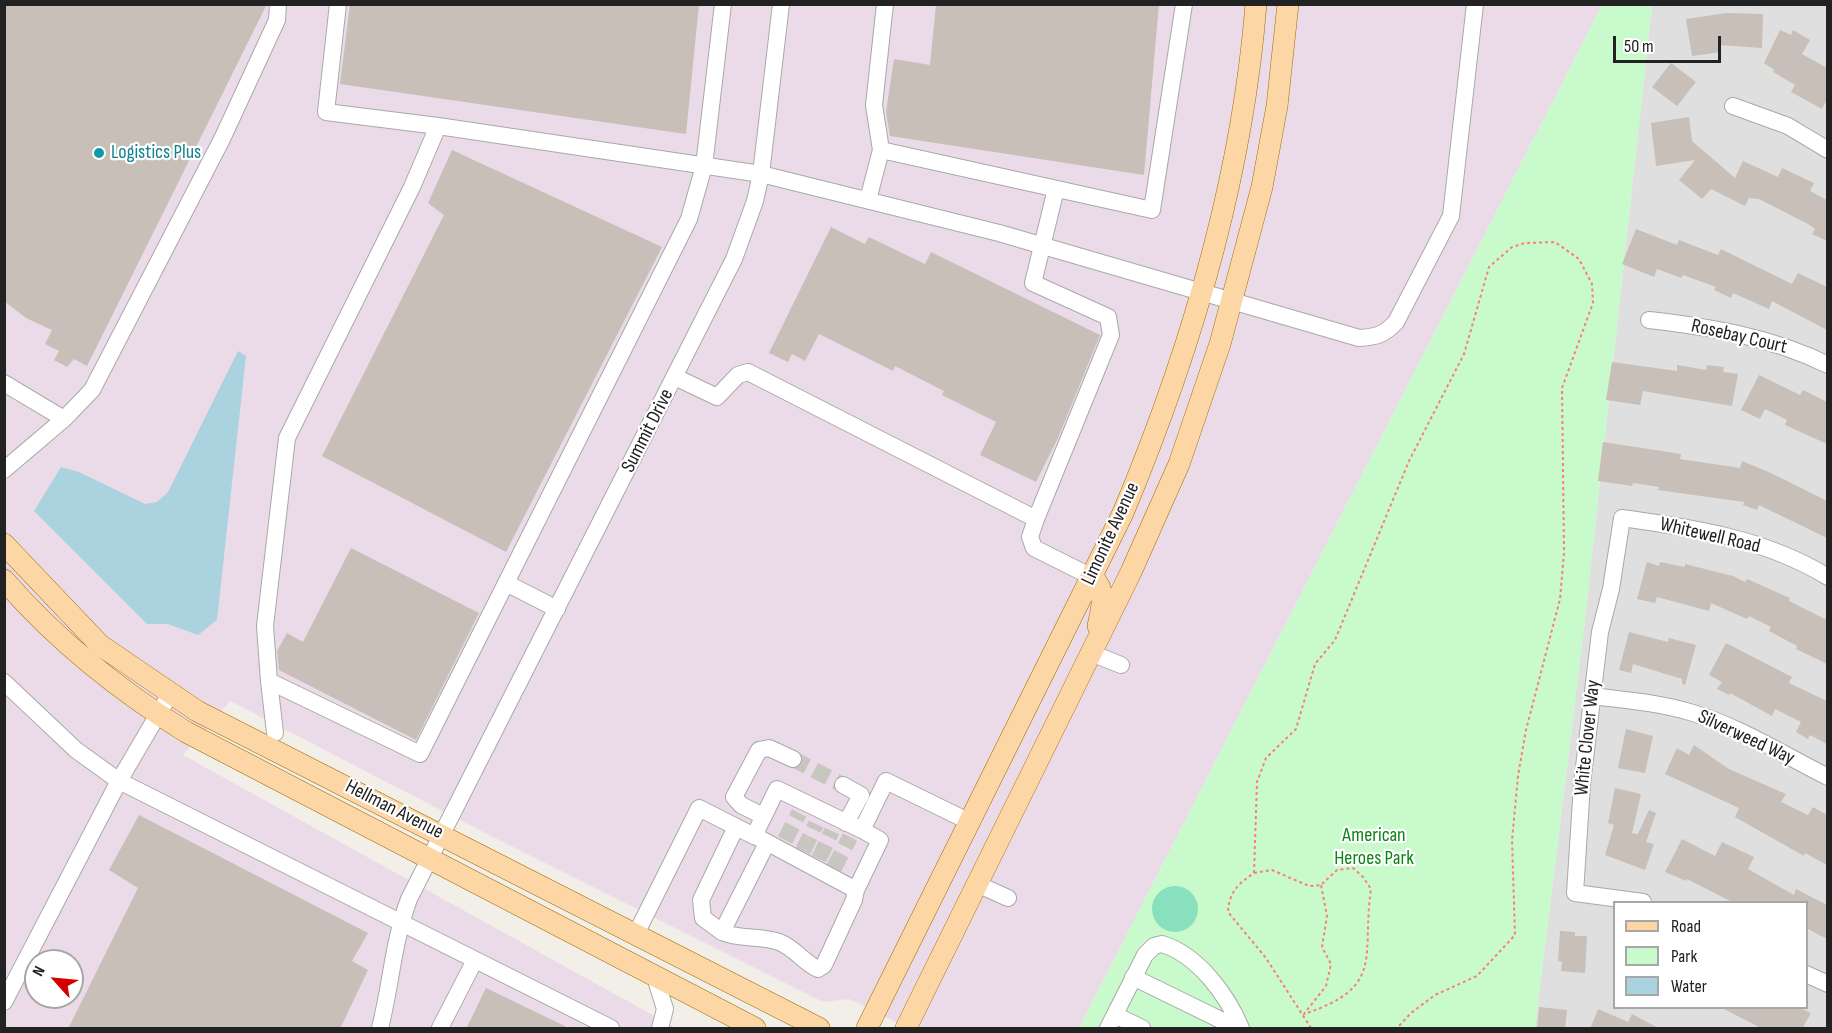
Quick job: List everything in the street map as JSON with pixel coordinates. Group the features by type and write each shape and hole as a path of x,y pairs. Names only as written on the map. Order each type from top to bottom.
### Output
{"main road":[{"name":"Limonite Avenue","path":"867,1029 1092,577 1151,447 1174,385 1202,294 1226,197 1241,117 1256,4"},
{"name":"Limonite Avenue","path":"906,1029 1131,572 1179,464 1221,344 1262,187 1277,106 1288,4"},
{"name":"Hellman Avenue","path":"4,544 100,645 197,711 819,1029"},
{"path":"1091,653 1103,595 1101,584 1092,577"},
{"name":"Hellman Avenue","path":"4,580 51,630 84,660 158,715 186,732 755,1029"}],"street":[{"path":"4,470 64,419 92,390 222,139 277,20 278,4"},
{"path":"338,4 326,112 438,126 761,174 1043,246 1359,338 1376,338 1387,332 1396,322 1451,216 1475,4"},
{"path":"269,681 420,754 689,219 705,166 723,4"},
{"name":"Summit Drive","path":"380,1029 390,989 393,953 400,924 442,835 734,259 755,201 761,174 781,4"},
{"path":"868,200 881,150 874,105 885,4"},
{"path":"881,150 1152,210 1184,4"},
{"path":"1733,106 1788,126 1827,150"},
{"path":"275,734 265,626 287,438 412,187 438,126"},
{"path":"1056,189 1033,283 1108,317 1111,335 1030,537 1034,548 1092,577"},
{"name":"Rosebay Court","path":"1649,320 1719,329 1776,344 1827,365"},
{"path":"675,377 717,397 738,375 748,372 1036,519"},
{"path":"4,383 64,419"},
{"name":"Whitewell Road","path":"1622,518 1688,527 1743,539 1781,553 1827,577"},
{"name":"White Clover Way","path":"1622,518 1611,589 1600,632 1582,784 1575,893 1629,901"},
{"path":"506,583 557,609"},
{"path":"1091,653 1121,666"},
{"path":"4,681 76,750 119,781 611,1029"},
{"path":"4,1002 119,781 170,694"},
{"name":"Silverweed Way","path":"1592,696 1663,705 1693,713 1723,724 1827,777"},
{"path":"722,932 772,842 763,816 741,805 735,797 759,750 769,748 794,759"},
{"path":"847,828 886,781 970,822"},
{"path":"843,784 861,795 847,828"},
{"path":"736,826 701,900 703,918 722,932 779,942 797,952 809,965 818,969 824,964 829,954 880,840 819,818 777,789 763,816"},
{"path":"636,934 699,808 817,863 856,890"},
{"path":"977,884 1008,898"},
{"path":"1142,1029 1112,1022 1149,950 1162,944 1170,946 1197,966 1217,988 1239,1029"},
{"path":"440,1029 475,960"},
{"path":"1808,975 1827,984"},
{"path":"655,976 665,1009 660,1029"},
{"path":"1133,978 1239,1029"}],"path":[{"path":"1254,873 1257,782 1266,758 1296,729 1315,664 1335,640 1409,461 1464,354 1489,267 1512,247 1525,243 1555,242 1578,259 1592,284 1593,303 1562,388 1564,553 1560,599 1526,730 1518,776 1512,840 1515,935 1477,976 1435,995 1411,1013 1397,1029"},
{"path":"1304,1014 1338,1001 1354,987 1364,972 1369,949 1368,909 1371,890 1364,877 1353,868 1338,870 1321,885 1309,886 1272,870 1254,873 1237,885 1229,898 1228,912 1266,958 1304,1014 1311,1029"},
{"path":"1304,1014 1326,986 1331,964 1322,947 1327,916 1321,885"}],"shaded area":[{"path":"5,5 1602,5 1079,1028 908,1028 849,999 823,1002 487,834 230,701 183,755 676,1028 5,1028"},
{"path":"1652,5 1827,5 1827,1028 1535,1028 1584,628"}],"green space":[{"name":"American Heroes Park","path":"1602,5 1652,5 1584,628 1535,1028 1079,1028"},
{"path":"1175,886 1191,893 1198,909 1191,925 1175,932 1159,925 1152,909 1159,893"}],"water":[{"path":"238,351 246,356 217,620 198,635 168,624 147,624 34,511 61,467 79,472 145,504 157,502 168,492"}],"building":[{"name":"Logistics Plus","path":"4,4 267,4 87,366 74,359 67,367 54,360 59,351 45,344 52,330 26,318 4,301"},
{"path":"350,4 699,4 686,134 340,84"},
{"path":"936,4 1159,4 1144,175 890,136 886,112 894,59 930,65"},
{"path":"1726,13 1763,14 1762,48 1720,45 1721,52 1692,56 1686,19"},
{"path":"1780,30 1791,35 1793,30 1810,40 1802,54 1827,68 1827,99 1822,109 1791,92 1795,85 1773,72 1774,70 1764,63"},
{"path":"1671,63 1696,82 1677,106 1652,87"},
{"path":"1689,117 1692,141 1735,178 1743,161 1778,177 1782,168 1814,183 1810,191 1827,200 1827,241 1812,234 1815,229 1808,224 1759,199 1749,198 1745,206 1711,189 1702,199 1679,180 1695,160 1656,166 1651,123"},
{"path":"452,150 662,247 506,552 322,456 444,215 428,203"},
{"path":"831,227 865,244 869,237 925,264 931,252 1100,335 1058,438 1036,482 980,455 996,422 942,395 944,391 895,366 893,371 819,334 805,361 792,354 788,362 769,353"},
{"path":"1636,229 1677,245 1679,240 1718,255 1721,249 1792,284 1798,273 1827,287 1827,330 1772,301 1769,309 1733,293 1731,298 1714,290 1716,287 1683,275 1681,278 1657,269 1654,277 1622,264"},
{"path":"1612,362 1677,371 1677,365 1706,370 1707,365 1724,367 1723,372 1738,374 1732,406 1643,391 1640,405 1606,400"},
{"path":"1759,375 1800,395 1803,390 1827,402 1827,444 1785,425 1787,420 1765,409 1760,419 1741,410"},
{"path":"1603,442 1681,454 1680,459 1740,468 1742,461 1771,473 1827,501 1827,538 1759,505 1757,510 1743,505 1744,502 1658,490 1659,487 1633,483 1632,486 1598,481"},
{"path":"351,548 479,613 416,740 279,670 277,651 287,633 303,642"},
{"path":"1647,562 1659,566 1660,562 1685,567 1685,564 1733,576 1745,582 1747,579 1790,598 1789,601 1827,620 1827,664 1796,649 1797,646 1769,631 1771,627 1749,616 1747,619 1711,603 1709,611 1657,597 1655,603 1637,599"},
{"path":"1629,632 1668,642 1669,638 1696,645 1685,685 1682,684 1682,679 1633,664 1631,673 1619,670"},
{"path":"1726,643 1792,677 1789,683 1827,701 1827,744 1810,735 1808,739 1796,732 1801,722 1775,709 1772,716 1730,693 1729,695 1717,689 1722,682 1709,675"},
{"path":"1626,729 1653,736 1645,773 1618,768"},
{"path":"1694,745 1729,769 1786,794 1781,802 1808,815 1813,807 1827,815 1827,865 1805,853 1804,856 1735,817 1739,808 1665,774 1677,748 1689,755"},
{"path":"1615,788 1641,794 1632,833 1638,834 1649,810 1656,813 1646,842 1654,844 1645,870 1605,855 1614,825 1608,823"},
{"path":"139,815 368,933 352,961 368,970 340,1029 68,1029 78,1009 84,1009 84,997 138,888 109,870"},
{"path":"1682,839 1715,856 1722,842 1754,857 1748,869 1794,895 1796,889 1827,905 1827,939 1808,929 1808,901 1730,901 1687,879 1686,881 1665,872"},
{"path":"1560,931 1575,932 1575,936 1587,936 1585,973 1561,971 1562,962 1558,961"},
{"path":"486,988 571,1029 466,1029"},
{"path":"1539,1007 1567,1010 1565,1029 1537,1029"},
{"path":"1598,1009 1628,1022 1632,1014 1660,1029 1590,1029"},
{"path":"1724,1009 1802,1009 1811,1013 1802,1029 1763,1029"}],"tunnel":[{"path":"793,759 843,785"},
{"path":"785,840 799,813"},
{"path":"803,851 816,824"},
{"path":"819,859 832,831"},
{"path":"834,868 850,837"}],"place":[{"name":"Logistics Plus","path":"99,153"}]}
